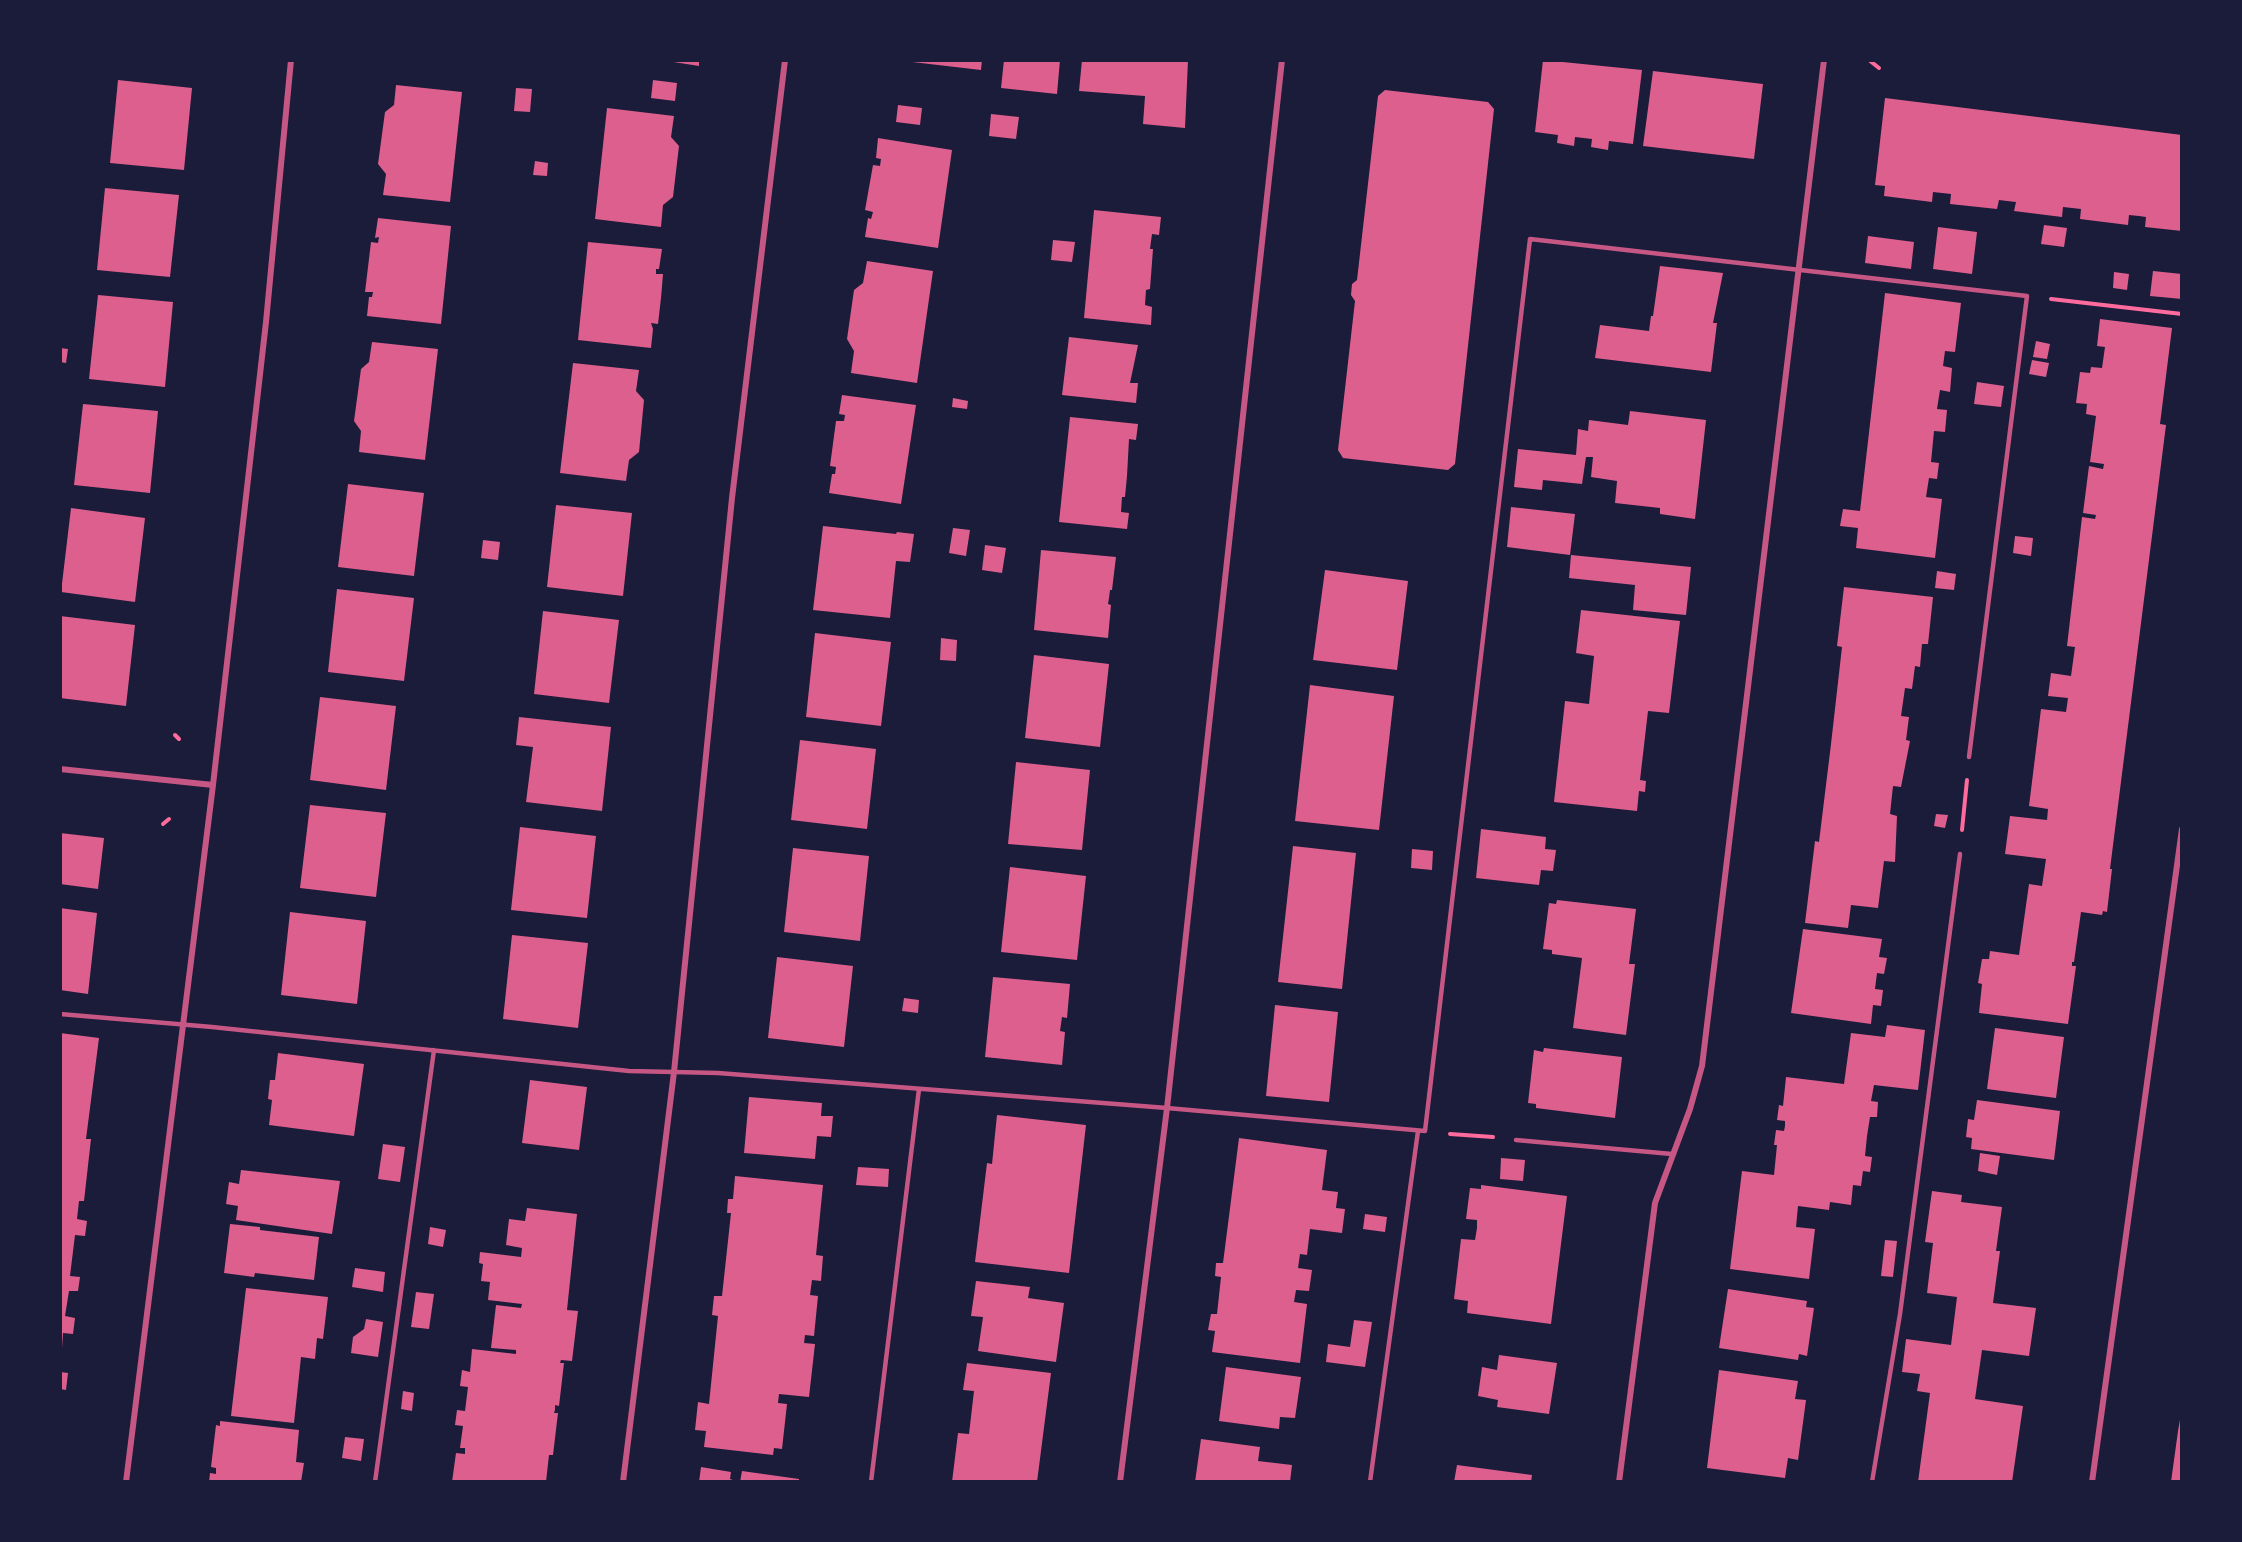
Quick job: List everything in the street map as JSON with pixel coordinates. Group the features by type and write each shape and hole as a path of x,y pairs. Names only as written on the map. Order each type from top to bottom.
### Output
{"street":[{"path":"126,1482 213,785 266,322 291,60"},
{"path":"623,1482 674,1072 732,498 785,60"},
{"path":"1120,1482 1167,1108 1282,60"},
{"path":"1619,1482 1655,1203 1690,1108 1702,1066 1824,60"},
{"path":"60,769 213,785"},
{"path":"2092,1482 2182,829"}],"lane":[{"path":"60,1014 630,1071 918,1089 1425,1131 1530,239 2026,296 1969,757"},
{"path":"1872,1482 1902,1302 1960,854"},
{"path":"375,1482 434,1050"},
{"path":"871,1482 918,1089"},
{"path":"1370,1482 1418,1131"},
{"path":"1516,1140 1672,1154"}],"path":[{"path":"1869,60 1879,68"},
{"path":"2026,296 2182,314"},
{"path":"175,735 179,739"},
{"path":"1960,854 1969,757"},
{"path":"163,824 169,819"},
{"path":"1425,1131 1516,1140"}],"building":[{"path":"661,60 699,60 699,66"},
{"path":"895,60 982,60 981,70"},
{"path":"1004,60 1060,60 1057,94 1001,88"},
{"path":"1082,60 1188,60 1185,128 1143,124 1145,96 1079,91"},
{"path":"1543,60 1642,70 1633,144 1609,141 1608,150 1591,147 1592,139 1575,137 1574,146 1557,143 1558,135 1535,132"},
{"path":"1653,71 1763,84 1754,159 1643,146"},
{"path":"118,80 192,88 184,170 110,163"},
{"path":"653,80 677,83 675,101 651,98"},
{"path":"396,85 462,92 450,202 383,195 386,174 378,164 385,112 394,105"},
{"path":"516,88 532,89 530,112 514,111"},
{"path":"1385,90 1488,102 1494,109 1455,464 1448,470 1343,458 1338,450 1355,301 1351,295 1352,284 1357,280 1378,96"},
{"path":"1885,98 2182,135 2182,231 2145,227 2146,217 2139,216 2129,215 2128,225 2080,219 2081,209 2063,207 2062,217 2014,211 2016,202 1999,200 1997,209 1950,204 1951,194 1933,192 1932,202 1884,196 1885,186 1875,185"},
{"path":"898,105 922,108 920,125 896,122"},
{"path":"607,108 674,116 671,137 679,146 673,197 663,205 661,227 595,219"},
{"path":"991,114 1019,117 1016,139 989,136"},
{"path":"878,138 952,150 938,248 865,237 868,218 871,219 873,212 865,210 873,165 880,166 881,159 876,158"},
{"path":"535,161 548,163 547,176 533,175"},
{"path":"105,188 179,195 170,277 97,270"},
{"path":"1094,210 1161,217 1159,235 1152,234 1150,289 1146,290 1145,305 1152,307 1151,325 1084,318"},
{"path":"378,218 451,226 441,324 367,316 369,297 372,297 373,292 365,292 371,242 378,243 379,237 375,238"},
{"path":"2044,225 2067,228 2064,247 2041,244"},
{"path":"1938,227 1977,232 1972,274 1933,269"},
{"path":"1868,236 1914,242 1911,269 1865,263"},
{"path":"1053,240 1075,242 1072,262 1051,260"},
{"path":"588,242 662,249 659,269 656,269 656,274 663,274 661,298 658,324 651,323 653,329 651,348 578,340"},
{"path":"867,261 933,271 917,383 851,373 854,351 847,339 854,290 863,283"},
{"path":"1660,266 1723,273 1713,323 1717,323 1711,372 1595,358 1600,325 1649,331"},
{"path":"2153,271 2182,274 2182,299 2150,296"},
{"path":"2114,272 2129,274 2127,290 2113,288"},
{"path":"1885,293 1961,303 1955,352 1945,351 1943,366 1952,368 1950,392 1940,390 1937,409 1947,410 1945,432 1934,431 1931,462 1939,463 1937,479 1929,478 1926,497 1942,499 1935,558 1856,548 1858,528 1840,526 1843,509 1860,511"},
{"path":"98,295 173,302 165,387 89,379"},
{"path":"2100,319 2172,328 2160,424 2166,425 2110,869 2112,869 2107,912 2103,911 2102,915 2081,912 2074,962 2072,962 2072,966 2076,966 2068,1024 1979,1013 1982,984 1978,983 1982,959 1989,959 1990,951 2019,955 2029,884 2042,886 2046,859 2005,854 2010,816 2047,820 2048,809 2029,806 2041,709 2066,712 2068,698 2048,696 2051,673 2071,676 2075,647 2067,646 2082,517 2095,519 2096,515 2083,513 2089,466 2103,469 2104,464 2090,462 2096,416 2086,414 2087,404 2076,403 2080,372 2090,373 2091,367 2102,368 2105,347 2097,346"},
{"path":"1069,337 1138,345 1130,383 1138,383 1136,403 1062,395"},
{"path":"2036,341 2050,344 2047,359 2033,357"},
{"path":"372,342 438,349 425,460 359,452 361,431 354,421 361,369 369,362"},
{"path":"60,348 68,349 66,363 60,362"},
{"path":"2032,360 2049,363 2046,377 2029,374"},
{"path":"573,363 639,370 636,391 644,400 639,452 629,460 626,481 560,473"},
{"path":"1977,382 2004,386 2001,407 1974,404"},
{"path":"842,395 916,405 901,504 829,493 832,474 835,474 836,467 830,466 836,421 844,421 845,415 839,414"},
{"path":"953,398 968,401 967,409 952,407"},
{"path":"83,404 158,411 150,493 74,485"},
{"path":"1630,411 1706,420 1695,519 1660,514 1660,508 1615,503 1617,481 1591,477 1593,457 1586,457 1582,484 1543,480 1542,490 1514,487 1518,449 1576,455 1578,429 1588,431 1589,420 1628,425"},
{"path":"1070,417 1138,424 1136,440 1129,439 1125,497 1122,497 1121,512 1129,513 1127,529 1059,522"},
{"path":"348,484 424,493 414,576 338,567"},
{"path":"556,505 632,513 623,596 547,587"},
{"path":"1511,507 1575,514 1570,555 1507,547"},
{"path":"71,508 145,518 135,602 61,592"},
{"path":"823,526 914,534 910,562 896,561 890,618 813,610"},
{"path":"953,528 970,530 966,556 949,553"},
{"path":"2015,536 2033,538 2031,556 2013,553"},
{"path":"483,540 500,542 498,560 481,558"},
{"path":"985,545 1006,548 1002,573 982,570"},
{"path":"1041,550 1116,557 1108,604 1111,605 1108,638 1034,630"},
{"path":"1571,555 1691,567 1686,615 1633,610 1635,585 1569,578"},
{"path":"1325,570 1408,581 1397,670 1313,660"},
{"path":"1937,571 1956,574 1954,590 1935,588"},
{"path":"1844,587 1933,597 1928,644 1922,644 1920,667 1915,666 1912,689 1905,688 1901,716 1909,717 1906,740 1910,741 1901,787 1893,786 1890,814 1897,816 1895,862 1884,861 1878,908 1851,905 1848,928 1805,923 1815,841 1819,842 1831,744 1842,647 1837,646"},
{"path":"337,589 414,598 404,681 328,672"},
{"path":"1581,610 1680,621 1669,713 1648,711 1640,780 1646,781 1645,792 1639,791 1637,811 1554,802 1565,701 1589,704 1594,656 1576,653"},
{"path":"543,611 619,620 609,703 534,694"},
{"path":"60,616 135,625 126,706 60,698"},
{"path":"815,633 891,642 881,726 806,717"},
{"path":"941,638 957,640 956,661 940,660"},
{"path":"1034,655 1109,664 1100,747 1025,738"},
{"path":"1310,685 1394,696 1379,830 1295,821"},
{"path":"320,697 396,706 386,790 310,780"},
{"path":"519,717 611,727 602,811 526,802 533,747 516,745"},
{"path":"800,740 876,749 867,829 791,820"},
{"path":"1016,762 1090,770 1082,850 1008,844"},
{"path":"310,805 386,813 376,897 300,888"},
{"path":"1936,814 1948,815 1945,828 1934,826"},
{"path":"520,827 596,836 587,918 511,910"},
{"path":"1481,829 1546,837 1545,849 1556,850 1553,871 1541,870 1539,885 1476,878"},
{"path":"60,833 104,838 98,889 60,884"},
{"path":"1293,846 1356,853 1342,989 1278,982"},
{"path":"793,848 869,856 860,941 784,932"},
{"path":"1412,849 1433,851 1432,870 1411,868"},
{"path":"1010,867 1086,876 1077,960 1001,952"},
{"path":"1557,900 1636,909 1629,964 1635,964 1626,1035 1573,1028 1582,958 1552,954 1552,950 1543,949 1549,903 1556,904"},
{"path":"60,908 97,913 88,994 60,990"},
{"path":"290,912 366,921 357,1004 281,995"},
{"path":"1803,929 1882,939 1879,957 1887,958 1884,974 1877,973 1875,989 1883,990 1881,1006 1873,1005 1871,1024 1791,1013"},
{"path":"512,935 588,943 578,1028 503,1019"},
{"path":"777,957 853,966 844,1047 768,1038"},
{"path":"993,977 1070,984 1067,1018 1062,1017 1060,1031 1065,1032 1062,1065 985,1057"},
{"path":"904,998 919,1000 918,1013 902,1011"},
{"path":"1275,1005 1338,1012 1329,1102 1266,1096"},
{"path":"1887,1025 1925,1030 1918,1090 1874,1085 1871,1101 1878,1102 1877,1117 1870,1117 1865,1156 1872,1157 1870,1172 1863,1171 1861,1186 1853,1185 1851,1205 1830,1202 1829,1210 1798,1206 1796,1227 1815,1229 1809,1279 1730,1269 1742,1171 1774,1175 1776,1130 1784,1131 1785,1126 1785,1121 1777,1120 1779,1105 1783,1106 1786,1077 1844,1084 1851,1033 1885,1037"},
{"path":"1995,1028 2064,1037 2056,1098 1987,1089"},
{"path":"60,1033 99,1038 86,1139 91,1139 84,1201 79,1201 77,1219 87,1221 85,1236 75,1235 70,1276 80,1277 78,1291 69,1291 65,1316 75,1318 73,1334 63,1333 62,1348"},
{"path":"1544,1048 1622,1057 1615,1118 1536,1108 1536,1104 1528,1103 1534,1050 1543,1052"},
{"path":"278,1053 364,1064 354,1136 269,1125 272,1100 268,1099 270,1080 275,1080"},
{"path":"530,1080 587,1087 579,1150 522,1143"},
{"path":"749,1097 822,1103 821,1116 833,1116 831,1137 817,1136 815,1159 744,1153"},
{"path":"1977,1100 2060,1111 2054,1160 1971,1149 1972,1138 1966,1137 1968,1119 1974,1120"},
{"path":"997,1115 1086,1125 1069,1273 975,1262 987,1163 992,1164"},
{"path":"1239,1138 1327,1150 1322,1190 1338,1192 1336,1208 1345,1209 1342,1233 1310,1229 1307,1255 1300,1254 1298,1268 1312,1270 1309,1291 1296,1290 1294,1302 1307,1304 1300,1363 1212,1352 1215,1331 1208,1330 1211,1314 1217,1314 1221,1277 1215,1276 1216,1263 1223,1263"},
{"path":"383,1144 405,1147 400,1182 378,1179"},
{"path":"1980,1153 2000,1156 1997,1175 1978,1171"},
{"path":"1501,1158 1525,1160 1523,1181 1500,1179"},
{"path":"858,1167 889,1169 888,1187 856,1185"},
{"path":"241,1170 340,1181 332,1234 236,1220 238,1206 226,1204 229,1182 239,1184"},
{"path":"735,1176 823,1185 816,1255 823,1256 821,1281 812,1280 810,1295 818,1296 814,1336 805,1335 804,1343 815,1344 809,1397 779,1394 778,1403 787,1404 782,1449 774,1448 773,1455 704,1447 706,1431 695,1430 698,1402 709,1404 718,1316 712,1315 714,1296 722,1296 731,1213 727,1213 728,1199 733,1199"},
{"path":"1481,1185 1567,1196 1551,1324 1467,1313 1468,1301 1454,1299 1461,1239 1475,1240 1477,1228 1477,1220 1466,1219 1470,1188 1481,1189"},
{"path":"1932,1191 1962,1195 1961,1202 2002,1207 1996,1251 2000,1251 1993,1303 2036,1308 2029,1356 1982,1350 1975,1399 2023,1406 2012,1482 1918,1482 1930,1393 1917,1391 1920,1374 1902,1372 1906,1339 1951,1345 1957,1297 1927,1293 1933,1243 1925,1242"},
{"path":"527,1208 577,1214 567,1310 578,1311 572,1361 561,1360 560,1363 564,1363 559,1406 555,1405 554,1413 558,1413 553,1455 549,1455 546,1482 452,1482 456,1453 465,1454 465,1448 460,1448 463,1426 455,1425 457,1410 465,1411 468,1387 460,1386 462,1370 470,1372 472,1349 516,1354 516,1350 491,1348 496,1305 521,1308 522,1304 488,1300 490,1282 481,1281 483,1264 479,1263 480,1252 521,1257 522,1248 506,1245 509,1219 525,1221"},
{"path":"1365,1214 1387,1217 1385,1232 1363,1229"},
{"path":"230,1224 319,1237 314,1280 255,1273 254,1277 224,1273"},
{"path":"430,1227 446,1230 443,1247 428,1244"},
{"path":"1885,1240 1897,1241 1893,1277 1881,1276"},
{"path":"355,1268 385,1272 383,1292 352,1287"},
{"path":"976,1281 1030,1287 1028,1298 1064,1303 1056,1362 978,1351 983,1317 971,1316"},
{"path":"246,1288 328,1297 323,1339 317,1338 315,1359 301,1357 294,1423 231,1416"},
{"path":"1728,1289 1807,1301 1806,1307 1814,1308 1807,1356 1799,1354 1798,1360 1719,1348"},
{"path":"416,1292 434,1294 429,1329 411,1327"},
{"path":"366,1319 383,1322 378,1357 351,1353 353,1337 364,1329"},
{"path":"1354,1320 1372,1322 1365,1367 1326,1362 1328,1344 1350,1347"},
{"path":"1499,1355 1557,1363 1549,1414 1497,1407 1498,1400 1478,1396 1482,1367 1497,1370"},
{"path":"967,1363 1051,1373 1037,1482 952,1482 958,1433 969,1434 974,1391 963,1390"},
{"path":"1226,1367 1301,1377 1295,1418 1280,1417 1279,1429 1219,1421"},
{"path":"1719,1370 1798,1381 1795,1399 1806,1400 1798,1460 1788,1458 1785,1478 1707,1468"},
{"path":"60,1372 68,1373 66,1390 60,1389"},
{"path":"403,1391 414,1393 412,1411 401,1409"},
{"path":"2181,1414 2182,1482 2171,1482 2178,1431"},
{"path":"220,1421 299,1430 296,1462 304,1463 301,1482 209,1482 210,1473 216,1474 216,1468 211,1467 216,1425 220,1426"},
{"path":"345,1437 364,1439 361,1461 342,1458"},
{"path":"1201,1439 1260,1447 1258,1461 1292,1465 1290,1482 1195,1482"},
{"path":"1457,1465 1532,1475 1531,1482 1454,1482"},
{"path":"701,1467 731,1472 730,1479 739,1482 699,1482"},
{"path":"742,1471 799,1479 799,1482 740,1482"}]}
